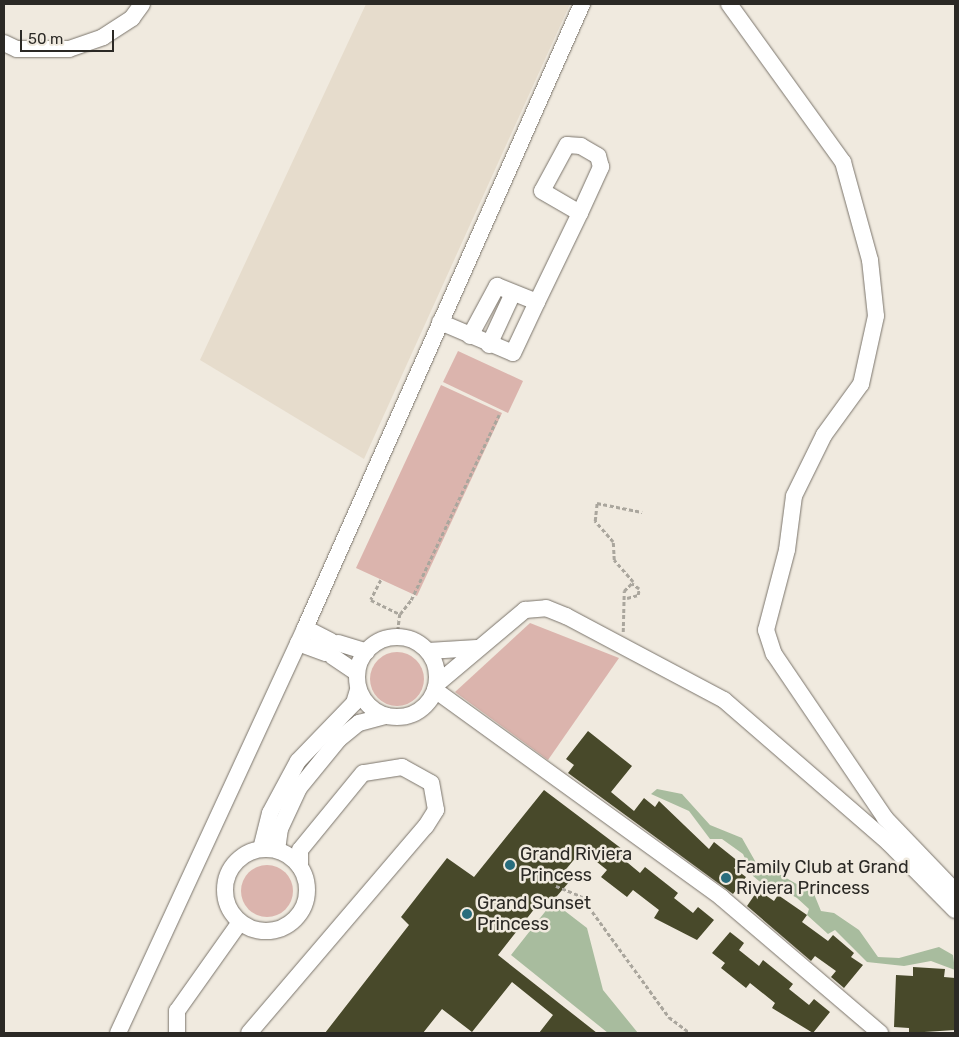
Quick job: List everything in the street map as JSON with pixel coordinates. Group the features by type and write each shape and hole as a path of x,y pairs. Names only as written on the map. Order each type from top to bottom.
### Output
{"street":[{"path":"4,43 17,49 69,49 103,38 132,18 142,4"},
{"path":"118,1033 305,628 582,4"},
{"path":"729,4 843,162 870,260 876,316 861,384 824,435 794,496 787,550 766,630 774,654 885,818 955,892"},
{"path":"440,322 489,345 513,353 580,213"},
{"path":"470,336 492,289 497,286 537,302"},
{"path":"489,345 513,293"},
{"path":"269,850 287,809 315,768 359,723 386,716 408,716 422,710 436,687 477,648 525,610 546,608 724,700 889,843 955,910"},
{"path":"305,628 331,648 357,672"},
{"path":"269,850 270,813 298,761 354,703 358,690 357,672 367,652 375,643 397,637 412,640 428,651 436,667 436,687"},
{"path":"298,643 367,652"},
{"path":"428,651 477,648"},
{"path":"436,687 722,898 880,1033"},
{"path":"358,690 373,710 386,716"},
{"path":"249,1033 426,826 436,810 431,783 402,768 363,774 300,850 300,867 307,897 293,922 273,931 259,931 240,922 228,907 224,893 227,874 247,854 269,850 300,867"},
{"path":"177,1033 177,1011 240,922"}],"path":[{"path":"397,637 400,614 411,600 498,415"},
{"path":"626,598 638,595 640,589 631,584 614,560 613,542 595,521 597,503 642,512"},
{"path":"382,580 371,600 400,614"},
{"path":"621,646 626,598 624,591 631,584"},
{"path":"556,886 582,896 669,1017 690,1033"}],"shaded area":[{"path":"366,4 570,4 364,459 200,360"},
{"path":"458,351 523,381 508,413 443,382"},
{"path":"441,385 502,413 417,596 356,568"},
{"path":"530,623 619,658 548,760 455,692"},
{"path":"397,652 407,654 416,660 422,669 424,679 422,689 416,698 407,704 397,706 387,704 378,698 372,689 370,679 372,669 378,660 387,654"},
{"path":"657,789 682,794 710,825 742,838 763,875 781,875 814,894 821,911 834,913 859,930 878,957 899,958 939,947 953,955 955,970 931,961 904,966 867,962 835,930 828,934 807,915 809,909 797,898 781,889 773,893 753,876 743,854 722,839 710,839 689,811 651,794"},
{"path":"267,865 277,867 285,873 291,881 293,891 291,901 285,909 277,915 267,917 257,915 249,909 243,901 241,891 243,881 249,873 257,867"},
{"path":"548,908 561,908 587,928 603,990 638,1033 608,1033 511,955"}],"building":[{"path":"588,731 632,766 611,792 634,811 644,798 655,807 659,801 709,849 714,842 739,862 734,868 746,877 733,894 568,773 574,765 566,759"},
{"name":"Grand Sunset Princess","path":"544,790 626,852 622,858 640,873 645,867 678,893 674,898 693,913 698,907 714,920 697,940 654,918 659,910 633,890 627,897 601,877 607,870 582,850 562,874 570,881 550,904 543,898 498,955 597,1033 539,1033 553,1015 512,982 472,1032 442,1009 423,1033 325,1033 409,925 401,917 447,858 474,877"},
{"path":"758,890 774,901 778,895 807,915 802,922 828,941 833,935 854,953 851,957 863,965 844,988 831,977 836,971 815,956 811,961 747,906"},
{"path":"730,932 744,943 739,950 759,966 763,960 793,984 789,989 809,1005 814,999 830,1012 813,1033 772,1008 775,1003 750,983 746,988 721,968 725,963 712,953"},
{"path":"913,967 945,969 944,977 955,978 955,1030 909,1033 909,1028 894,1027 896,975 913,976"}],"place":[{"name":"Grand Riviera Princess","path":"510,865"},
{"name":"Family Club at Grand Riviera Princess","path":"726,878"},
{"name":"Grand Sunset Princess","path":"467,914"}]}
